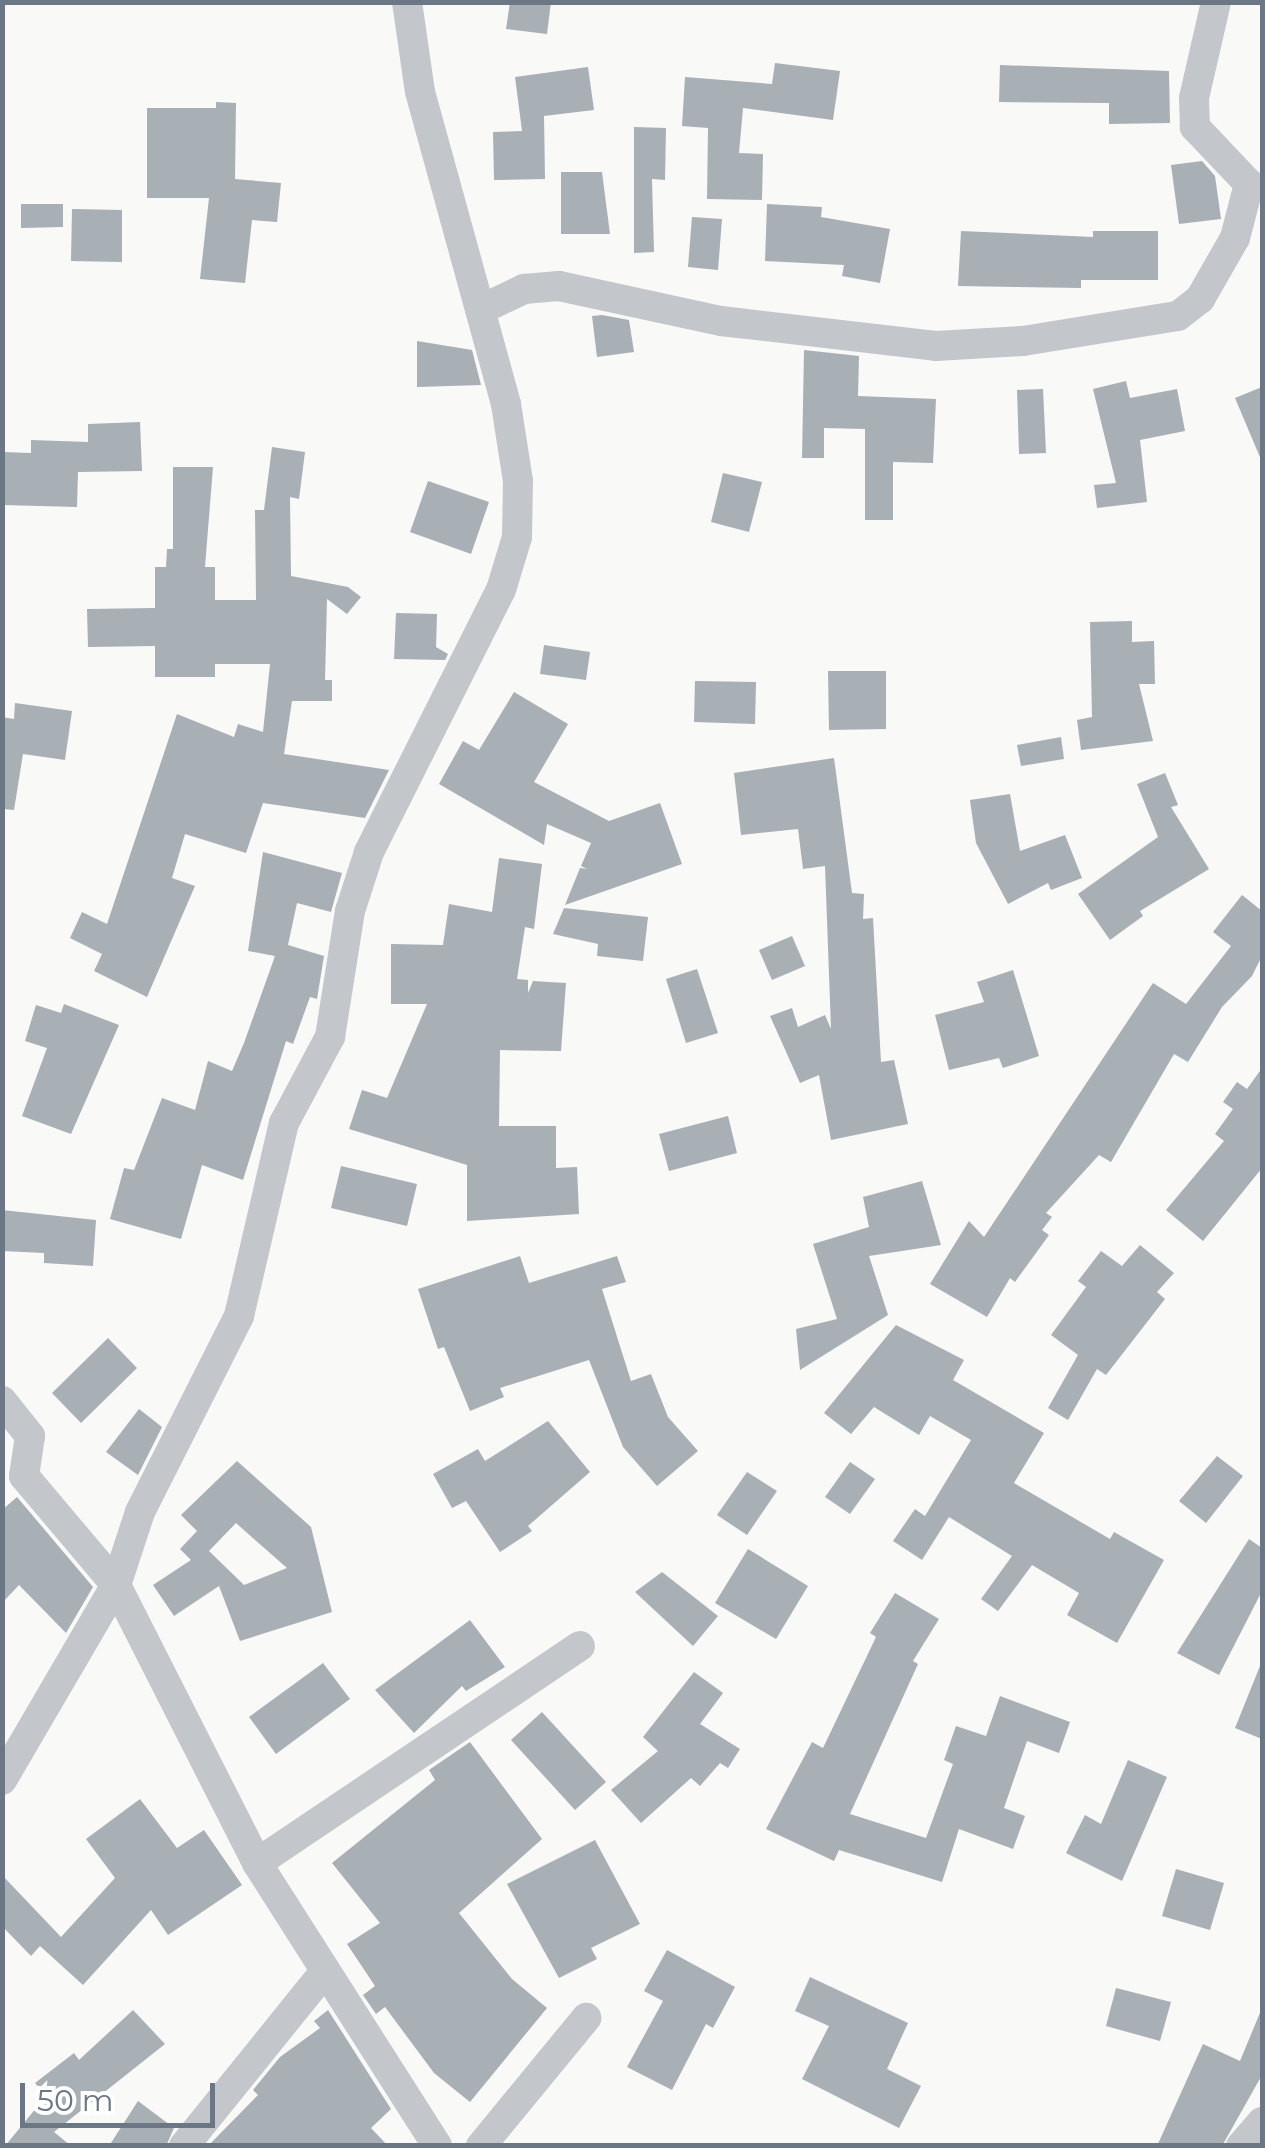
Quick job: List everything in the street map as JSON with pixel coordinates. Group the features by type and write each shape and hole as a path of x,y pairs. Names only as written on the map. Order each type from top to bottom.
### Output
{"street":[{"path":"2,1780 116,1585 140,1512 239,1316 284,1122 330,1037 350,911 369,852 502,590 516,537 518,481 480,310 420,92 407,2"},
{"path":"480,310 524,289 560,286 720,321 936,346 1023,341 1178,316 1200,298 1234,238 1249,184 1195,127 1194,98 1216,2"},
{"path":"2,1402 30,1436 24,1476 116,1585 257,1863 323,1974 437,2146"},
{"path":"2,1455 30,1436"},
{"path":"257,1863 580,1646"},
{"path":"184,2146 323,1974"},
{"path":"481,2146 586,2018"},
{"path":"1241,2146 1262,2122"}],"building":[{"path":"510,2 551,2 547,34 506,29"},
{"path":"775,63 840,71 833,120 743,108 739,153 763,154 762,200 707,199 708,128 682,126 685,77 772,84"},
{"path":"1000,65 1169,71 1170,123 1109,124 1109,103 999,102"},
{"path":"588,67 594,110 544,116 545,179 494,180 493,132 522,131 515,77"},
{"path":"216,102 236,103 235,179 281,183 277,222 252,220 245,283 200,279 209,198 147,198 147,108 216,108"},
{"path":"634,127 666,128 665,180 652,179 654,252 634,253"},
{"path":"1202,161 1215,176 1221,219 1179,224 1171,165"},
{"path":"561,172 602,172 610,234 561,234"},
{"path":"21,204 63,204 63,227 21,228"},
{"path":"767,204 822,207 821,217 890,229 880,283 842,276 844,265 765,261"},
{"path":"72,209 122,210 122,262 71,261"},
{"path":"692,217 722,219 718,270 688,267"},
{"path":"961,231 1093,237 1093,231 1158,231 1158,280 1081,280 1081,288 958,286"},
{"path":"592,316 629,320 634,352 597,357"},
{"path":"417,341 472,350 481,385 417,387"},
{"path":"804,350 859,356 858,396 936,399 933,463 893,462 893,520 865,520 865,429 824,428 824,458 802,458"},
{"path":"1126,381 1130,398 1177,389 1185,431 1140,440 1147,502 1097,508 1094,485 1116,483 1093,389"},
{"path":"1262,387 1262,462 1235,398"},
{"path":"1043,389 1046,453 1019,454 1017,390"},
{"path":"140,422 142,471 78,472 77,507 2,505 2,452 31,453 31,440 88,442 88,424"},
{"path":"272,447 305,452 299,499 290,497 291,576 348,587 361,597 347,614 327,599 325,680 332,680 332,701 292,701 284,754 389,770 365,818 263,803 246,853 185,834 172,878 195,886 147,997 94,971 102,954 70,938 82,912 107,924 177,714 234,737 238,724 263,732 270,664 215,664 215,677 155,677 155,646 88,647 87,609 155,608 155,567 166,567 167,549 173,549 173,467 213,467 205,567 215,567 215,600 256,600 255,510 264,510"},
{"path":"723,473 762,482 749,532 711,522"},
{"path":"428,481 489,502 471,554 410,532"},
{"path":"396,613 437,614 436,647 448,654 445,660 394,659"},
{"path":"1132,621 1132,642 1154,641 1155,684 1139,684 1153,741 1081,750 1077,720 1092,717 1090,622"},
{"path":"544,645 590,652 586,680 540,674"},
{"path":"828,671 886,671 886,729 829,730"},
{"path":"695,681 756,682 755,724 694,722"},
{"path":"514,692 568,724 534,782 609,821 660,803 682,864 565,905 580,868 587,869 581,866 591,843 547,824 544,845 439,784 463,741 479,750"},
{"path":"15,703 72,711 65,760 23,754 14,810 2,809 2,717 14,719"},
{"path":"1061,737 1064,759 1021,766 1017,745"},
{"path":"834,758 852,893 864,894 863,919 873,918 881,1062 894,1060 908,1124 831,1140 819,1075 800,1083 770,1016 792,1008 798,1027 825,1015 831,1029 825,866 803,869 798,829 741,835 734,773"},
{"path":"1165,773 1178,805 1171,807 1209,869 1140,911 1143,916 1110,940 1078,894 1158,837 1137,784"},
{"path":"1010,794 1020,851 1065,835 1082,878 1051,890 1048,883 1008,904 976,843 970,800"},
{"path":"263,852 342,873 331,912 297,903 288,945 324,956 317,999 310,997 293,1044 286,1041 243,1180 202,1165 181,1239 110,1219 124,1168 134,1170 162,1098 195,1110 208,1061 232,1071 244,1043 275,956 248,951"},
{"path":"499,858 542,864 534,929 525,927 517,979 528,980 528,993 533,981 566,983 561,1051 500,1050 499,1126 556,1126 556,1168 577,1167 579,1214 467,1221 467,1165 349,1129 362,1090 387,1098 427,1004 391,1004 391,944 443,945 449,904 492,912"},
{"path":"1242,895 1262,911 1262,956 1252,976 1222,1007 1188,1062 1174,1054 1111,1162 1099,1155 1046,1213 1052,1217 1042,1230 1049,1235 1015,1282 1010,1278 987,1317 930,1284 969,1221 984,1237 1153,983 1186,1004 1231,946 1213,932"},
{"path":"564,908 648,917 643,961 597,956 598,944 553,934"},
{"path":"792,936 805,966 772,980 759,950"},
{"path":"697,969 718,1033 686,1043 666,979"},
{"path":"1013,970 1039,1056 1003,1068 999,1058 949,1070 935,1015 984,1002 977,982"},
{"path":"64,1004 119,1025 71,1134 22,1116 47,1048 25,1041 36,1005 61,1013"},
{"path":"1262,1068 1262,1168 1203,1241 1166,1210 1224,1141 1215,1134 1233,1109 1223,1102 1237,1082 1247,1089"},
{"path":"728,1116 737,1153 669,1171 659,1134"},
{"path":"341,1166 417,1184 407,1226 331,1208"},
{"path":"922,1181 941,1245 869,1256 888,1315 800,1370 796,1329 837,1319 813,1244 869,1227 863,1197"},
{"path":"2,1210 96,1220 93,1266 44,1263 44,1253 2,1251"},
{"path":"1140,1245 1174,1273 1157,1292 1165,1299 1106,1375 1097,1369 1068,1420 1048,1408 1078,1355 1051,1335 1086,1287 1078,1281 1101,1251 1122,1266"},
{"path":"520,1256 529,1283 617,1256 626,1282 602,1289 631,1381 651,1374 668,1417 698,1451 657,1486 623,1447 589,1360 500,1388 504,1397 470,1411 444,1347 438,1349 418,1289"},
{"path":"896,1325 964,1360 953,1380 1044,1433 1014,1483 1110,1539 1114,1532 1164,1560 1117,1643 1067,1615 1079,1593 1032,1565 998,1611 981,1599 1012,1556 949,1517 922,1560 893,1541 915,1509 925,1516 971,1440 930,1416 919,1435 874,1407 851,1434 824,1413"},
{"path":"108,1338 137,1368 81,1423 52,1393"},
{"path":"139,1409 162,1427 138,1475 106,1452"},
{"path":"548,1421 590,1472 528,1526 532,1531 500,1552 466,1501 452,1508 433,1474 478,1449 485,1461"},
{"path":"1217,1456 1243,1476 1206,1523 1179,1501"},
{"path":"237,1461 311,1527 332,1612 240,1641 219,1586 174,1616 153,1585 191,1560 180,1549 197,1531 181,1515","holes":["236,1523 287,1568 244,1585 209,1551"]},
{"path":"850,1462 875,1479 850,1514 825,1497"},
{"path":"747,1472 777,1491 747,1535 717,1515"},
{"path":"17,1497 93,1587 66,1633 19,1585 2,1603 2,1510"},
{"path":"1249,1539 1262,1548 1262,1591 1219,1675 1177,1653"},
{"path":"748,1549 808,1586 776,1639 715,1603"},
{"path":"662,1572 718,1616 693,1646 635,1592"},
{"path":"895,1593 939,1619 913,1661 918,1664 850,1814 926,1838 953,1764 944,1760 956,1726 986,1736 1000,1696 1070,1722 1059,1753 1027,1741 1004,1808 1025,1816 1013,1849 959,1829 942,1882 839,1850 834,1861 766,1829 812,1742 823,1748 876,1637 870,1633"},
{"path":"470,1620 505,1667 466,1691 462,1686 414,1733 375,1690"},
{"path":"1262,1661 1262,1739 1235,1728"},
{"path":"323,1663 350,1699 276,1754 249,1717"},
{"path":"694,1672 723,1693 700,1724 740,1749 728,1768 720,1763 700,1786 691,1778 641,1823 611,1790 658,1751 643,1737"},
{"path":"542,1712 606,1782 575,1810 511,1740"},
{"path":"470,1742 542,1839 459,1913 512,1979 547,2008 470,2102 434,2073 385,2007 376,2014 363,1995 375,1986 347,1944 380,1923 332,1863 435,1780 429,1770"},
{"path":"1128,1760 1167,1777 1122,1881 1066,1853 1085,1815 1101,1824"},
{"path":"140,1799 177,1848 204,1830 242,1885 168,1935 151,1910 83,1985 40,1946 31,1956 2,1926 2,1875 61,1937 115,1878 86,1839"},
{"path":"595,1840 640,1924 591,1948 597,1959 559,1978 507,1884"},
{"path":"1176,1869 1224,1883 1210,1930 1162,1916"},
{"path":"667,1950 735,1987 713,2028 706,2024 672,2090 627,2067 663,2001 644,1991"},
{"path":"810,1977 908,2023 887,2069 921,2086 899,2128 802,2079 829,2026 795,2011"},
{"path":"1116,1988 1171,2002 1160,2041 1106,2026"},
{"path":"1262,2008 1262,2075 1222,2146 1157,2146 1203,2044 1240,2061"},
{"path":"133,2010 165,2044 54,2132 71,2146 5,2146 46,2096 35,2083 74,2053 79,2060"},
{"path":"328,2010 391,2109 371,2128 388,2146 208,2146 258,2095 253,2090 280,2057 320,2028 314,2021"},
{"path":"138,2101 174,2128 166,2146 109,2146"}]}
